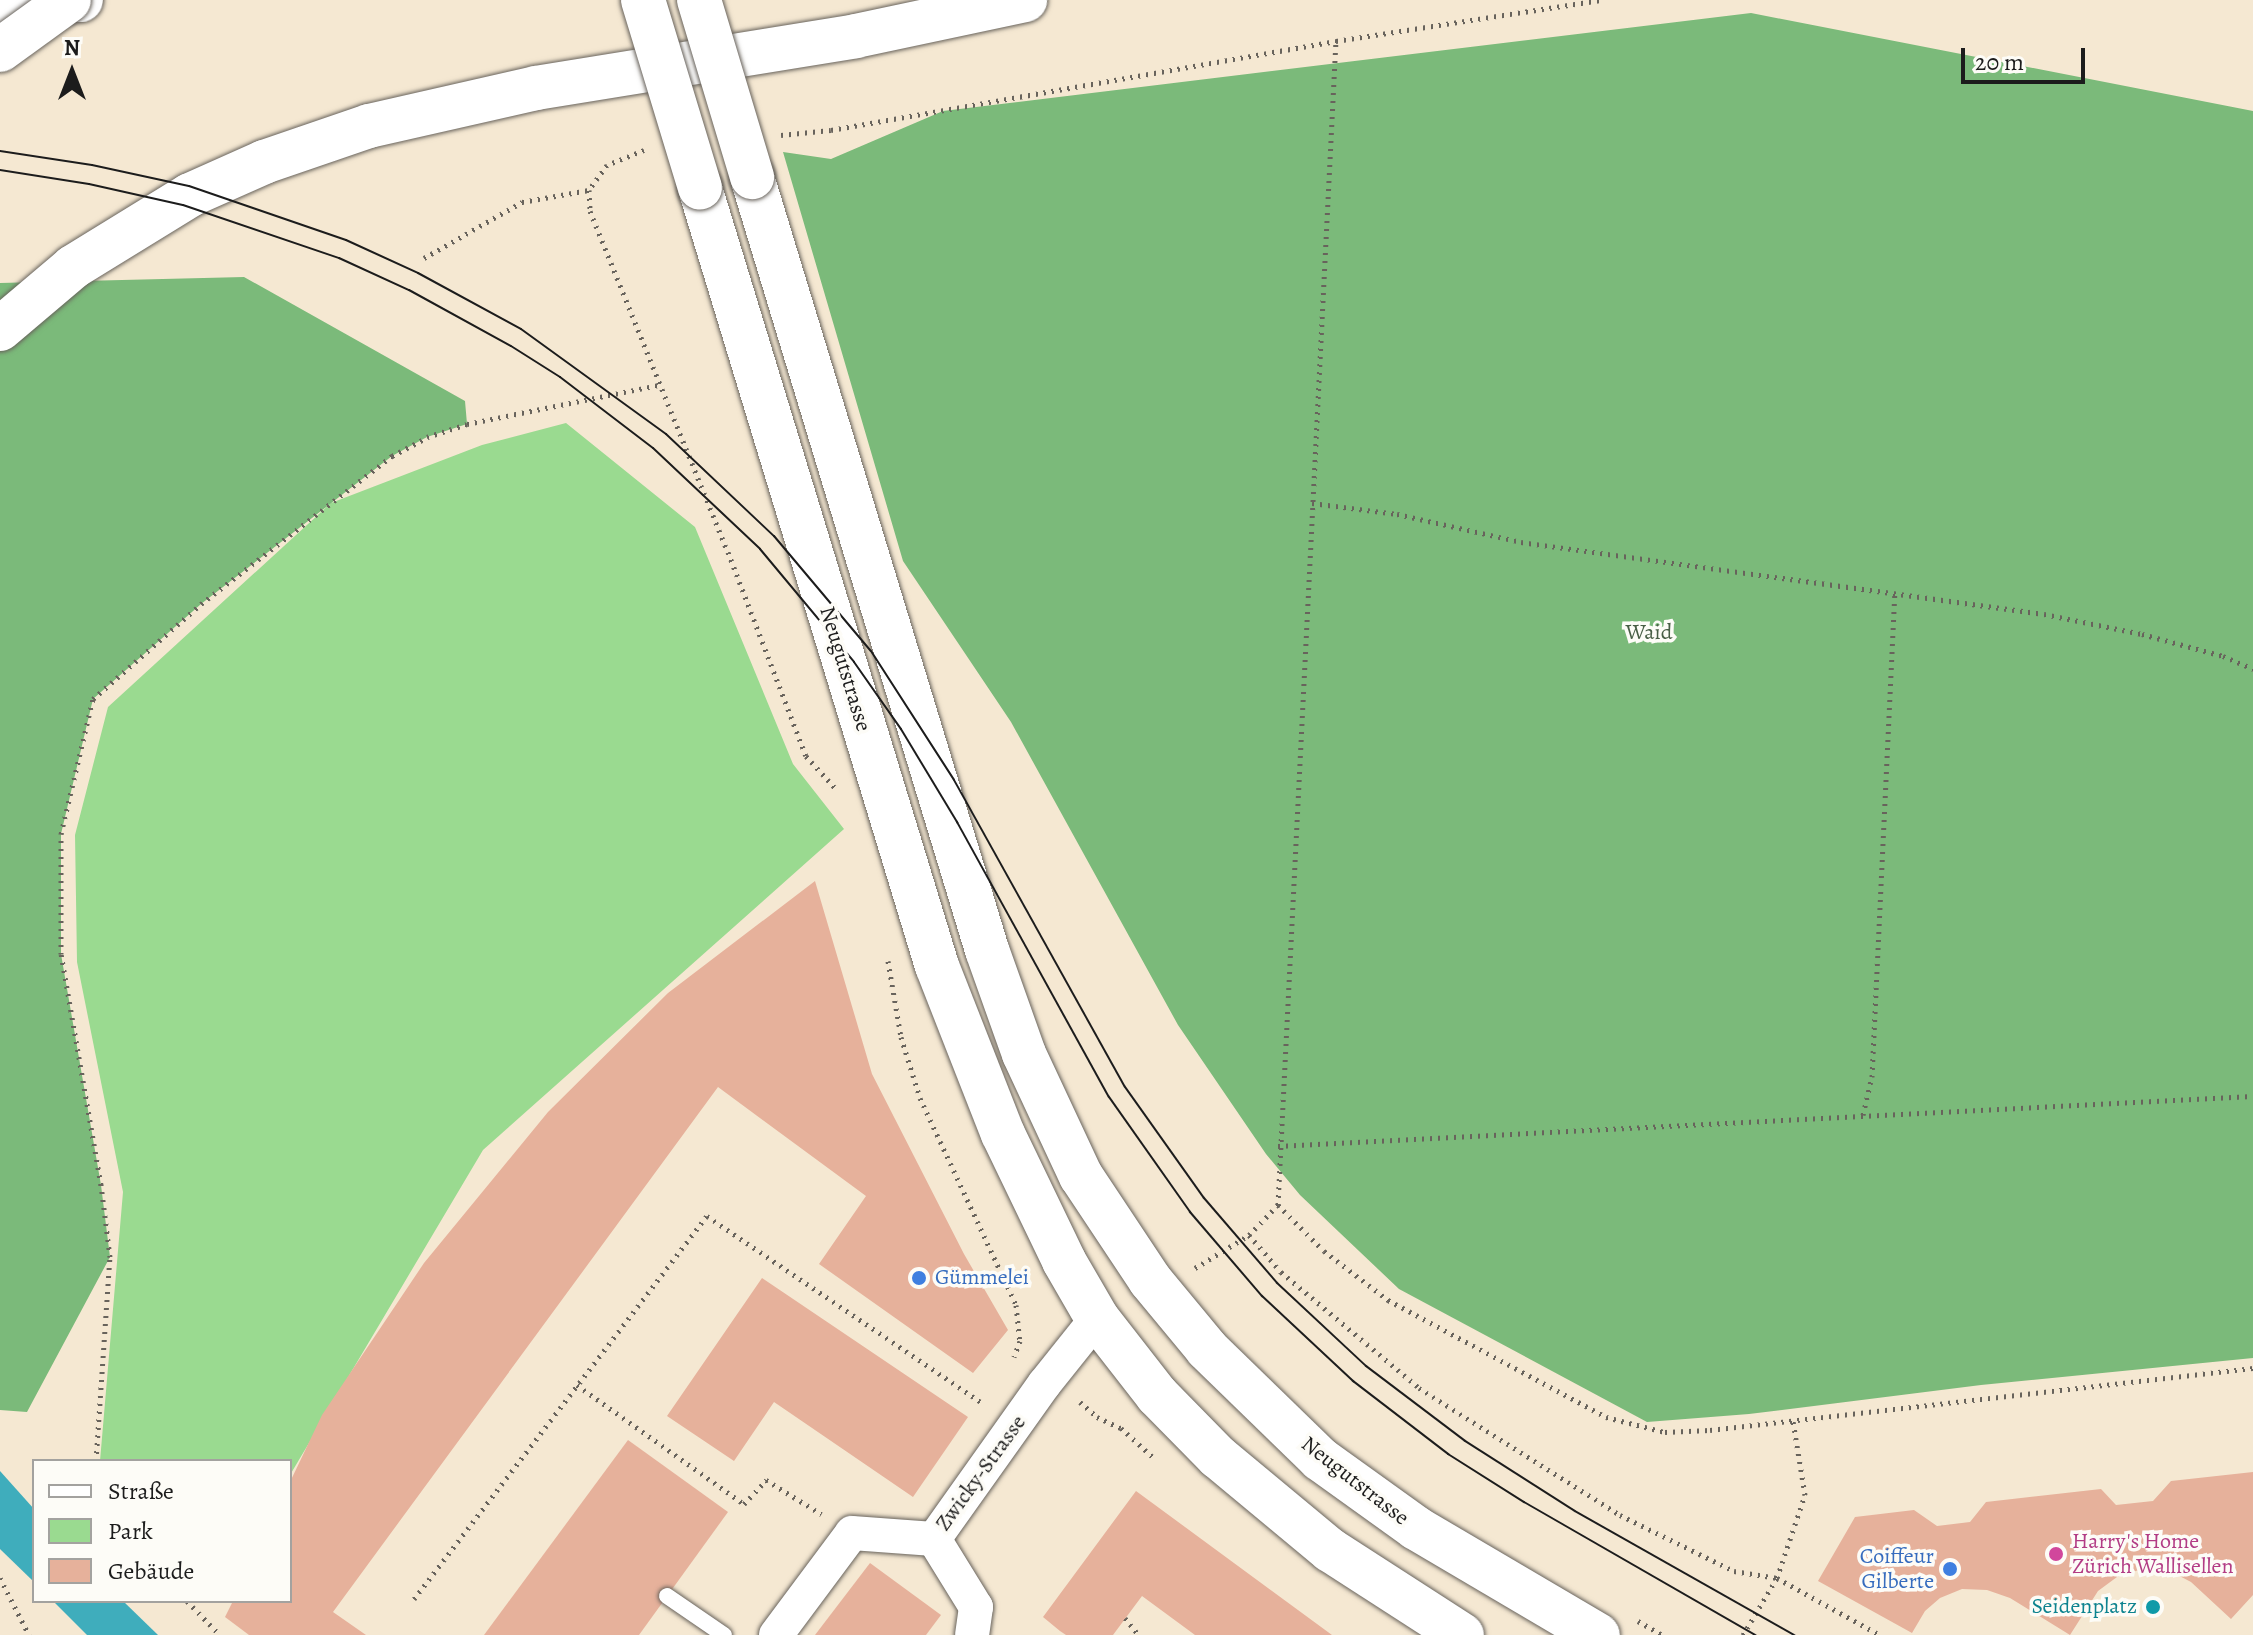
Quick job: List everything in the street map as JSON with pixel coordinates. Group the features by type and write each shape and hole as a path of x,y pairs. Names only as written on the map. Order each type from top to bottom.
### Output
{"main road":[{"path":"0,50 69,0"},
{"path":"0,5 81,0"},
{"name":"Neugutstrasse","path":"643,0 937,966 1003,1134 1064,1261 1097,1318 1157,1395 1218,1457 1279,1511 1330,1550 1462,1635"},
{"name":"Neugutstrasse","path":"699,0 932,780 1024,1054 1081,1176 1150,1280 1207,1349 1320,1459 1416,1528 1616,1627"},
{"path":"0,329 73,267 190,195 264,162 355,130 536,88 856,36 1025,0"},
{"path":"1097,1318 1150,1280"}],"street":[{"name":"Zwicky-Strasse","path":"852,1533 934,1539 1045,1383 1097,1318"},
{"path":"776,1635 852,1533"},
{"path":"934,1539 976,1607 972,1635"}],"lane":[{"path":"667,1596 724,1635"}],"path":[{"path":"770,136 831,130 1336,41 1601,0"},
{"path":"1150,1280 1184,1275 1249,1235 1278,1205 1278,1146 1336,41"},
{"path":"648,148 607,165 589,190 590,211 728,552 806,756 834,789 889,814"},
{"path":"424,258 522,202 589,190"},
{"path":"96,1459 110,1257 101,1185 61,954 61,834 93,699 201,604 392,456 427,437 467,424 658,385"},
{"path":"1312,503 1397,514 1521,542 2044,614 2128,631 2223,656 2253,669"},
{"path":"1863,1115 1872,1077 1895,593"},
{"path":"889,955 901,1037 920,1098 1016,1305 1020,1341"},
{"path":"1278,1146 2253,1096"},
{"path":"1278,1205 1324,1251 1388,1300 1606,1417 1665,1432 1793,1421 2253,1368"},
{"path":"414,1599 707,1216 985,1405"},
{"path":"1249,1235 1281,1272 1419,1388 1620,1515 1734,1571 1777,1578 1880,1635"},
{"path":"577,1385 744,1504 766,1480 852,1533"},
{"path":"1743,1635 1777,1578 1805,1495 1793,1421"},
{"path":"0,1578 29,1635"},
{"path":"189,1603 220,1635"},
{"path":"1125,1618 1139,1635"},
{"path":"1616,1627 1662,1635"}],"green space":[{"name":"Waid","path":"1751,13 2253,111 2253,1358 1981,1385 1749,1414 1647,1422 1399,1289 1300,1195 1266,1154 1178,1025 1011,722 903,561 783,152 831,159 943,111"},
{"path":"244,277 465,401 467,424 427,437 392,456 201,604 93,699 61,834 61,954 101,1185 110,1257 27,1412 0,1410 0,283"},
{"path":"566,423 695,527 793,764 844,829 483,1150 292,1472 292,1459 100,1459 123,1192 77,962 75,835 108,707 331,503 482,445"}],"water":[{"path":"0,1471 32,1507 32,1580 0,1549"},
{"path":"55,1603 125,1603 158,1635 87,1635"}],"building":[{"path":"815,881 872,1074 964,1254 1008,1330 973,1373 819,1264 866,1196 718,1087 333,1612 366,1635 249,1635 225,1617 232,1603 292,1603 292,1478 322,1415 424,1263 548,1112 668,993"},
{"path":"762,1278 968,1417 913,1497 774,1402 734,1461 667,1416"},
{"path":"628,1440 728,1512 639,1635 484,1635"},
{"path":"2253,1472 2253,1595 2231,1619 2191,1582 2170,1571 2142,1569 2117,1577 2098,1591 2070,1635 2010,1598 1987,1590 1962,1589 1940,1598 1925,1611 1912,1633 1818,1581 1855,1517 1914,1510 1937,1526 1970,1522 1986,1502 2101,1489 2116,1505 2153,1501 2171,1481"},
{"path":"1136,1491 1332,1635 1195,1635 1142,1596 1113,1635 1066,1635 1060,1631 1043,1617"},
{"path":"870,1563 941,1615 926,1635 815,1635"}],"tram line":[{"path":"0,151 92,165 189,186 346,240 418,273 521,329 666,434 774,536 871,651 954,780 1125,1087 1204,1198 1277,1283 1366,1366 1465,1441 1575,1511 1794,1635"},
{"path":"0,170 89,184 183,205 339,258 409,290 511,346 560,377 653,448 760,549 854,662 901,729 957,822 1109,1097 1190,1212 1262,1296 1353,1381 1448,1454 1524,1502 1755,1635"}],"place":[{"name":"Gümmelei","path":"919,1278"},
{"name":"Harry's Home Zürich Wallisellen","path":"2056,1554"},
{"name":"Coiffeur Gilberte","path":"1950,1569"},
{"name":"Seidenplatz","path":"2153,1607"}]}
